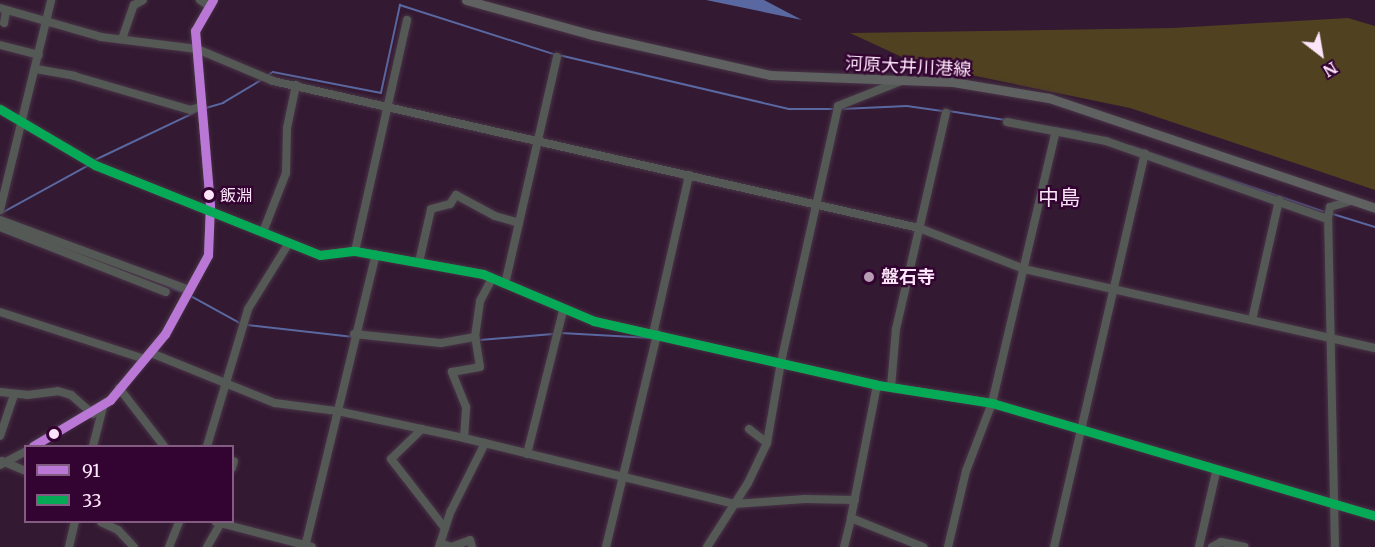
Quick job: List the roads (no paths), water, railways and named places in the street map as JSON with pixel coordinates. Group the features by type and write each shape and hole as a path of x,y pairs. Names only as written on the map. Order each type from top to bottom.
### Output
{"main road":[{"name":"河原大井川港線","path":"466,0 593,35 770,75 953,82 1049,98 1375,208"}],"street":[{"path":"0,210 51,0"},
{"path":"122,39 134,5 143,0"},
{"path":"37,445 103,407 148,356 188,293 208,255 210,214 195,31 211,3 200,0"},
{"path":"4,24 3,9 47,18 101,37 197,48 267,78 919,228 1024,269 1375,348"},
{"path":"355,251 407,20"},
{"path":"0,45 39,55"},
{"path":"505,284 557,57"},
{"path":"36,69 74,76 190,110 200,110"},
{"path":"707,547 734,504 767,443 780,365 838,109 901,81"},
{"path":"263,232 286,173 287,128 296,85"},
{"path":"0,109 91,163 210,214 320,255 355,251 492,278 563,311 655,336 877,385 992,404 1334,507 1375,516"},
{"path":"891,387 896,329 946,113"},
{"path":"1007,122 1056,131 1145,153 1328,215 1351,201"},
{"path":"948,547 966,471 992,404 1056,131"},
{"path":"1054,547 1145,153"},
{"path":"606,547 655,336 689,175"},
{"path":"419,262 431,209 450,204 456,195 495,216 519,223"},
{"path":"1252,320 1279,200"},
{"path":"1328,215 1335,547"},
{"path":"0,220 188,293"},
{"path":"0,227 166,292"},
{"path":"208,445 254,297 289,243"},
{"path":"222,523 308,546 354,337 376,254"},
{"path":"464,438 465,407 452,372 480,367 475,340 480,301 492,278"},
{"path":"526,454 563,311"},
{"path":"0,312 227,381 275,403 337,411 464,438 734,504 805,499 855,500"},
{"path":"354,337 441,343 475,340"},
{"path":"844,547 877,385"},
{"path":"119,388 162,445"},
{"path":"0,392 14,395 58,391 71,395 93,414"},
{"path":"0,436 14,395"},
{"path":"94,445 103,407"},
{"path":"422,429 391,459 444,527"},
{"path":"749,429 767,443"},
{"path":"472,547 470,540 456,546 439,545 444,527 485,443"},
{"path":"2,463 24,452"},
{"path":"2,463 24,470"},
{"path":"1199,547 1216,472"},
{"path":"851,518 923,547"},
{"path":"69,547 75,523"},
{"path":"103,523 118,530 134,547"},
{"path":"169,547 179,523"},
{"path":"207,547 218,523"},
{"path":"1212,547 1221,542 1244,547"}],"water":[{"path":"706,0 764,0 802,20"}],"waterway":[{"path":"267,76 273,72 381,93 400,5 554,54"},
{"path":"559,55 790,109 833,109"},
{"path":"206,108 223,103 263,79"},
{"path":"841,109 907,106 944,111"},
{"path":"949,111 1080,132"},
{"path":"95,160 196,112"},
{"path":"1131,146 1143,150"},
{"path":"1148,152 1325,212"},
{"path":"0,214 89,165"},
{"path":"1333,214 1375,227"},
{"path":"139,276 185,293"},
{"path":"189,295 240,323"},
{"path":"248,325 353,337"},
{"path":"561,333 652,338"},
{"path":"480,340 553,334"}],"place":[{"name":"飯淵","path":"209,195"},
{"name":"盤石寺","path":"869,277"}],"district":[{"name":"中島","path":"1059,198"}]}
